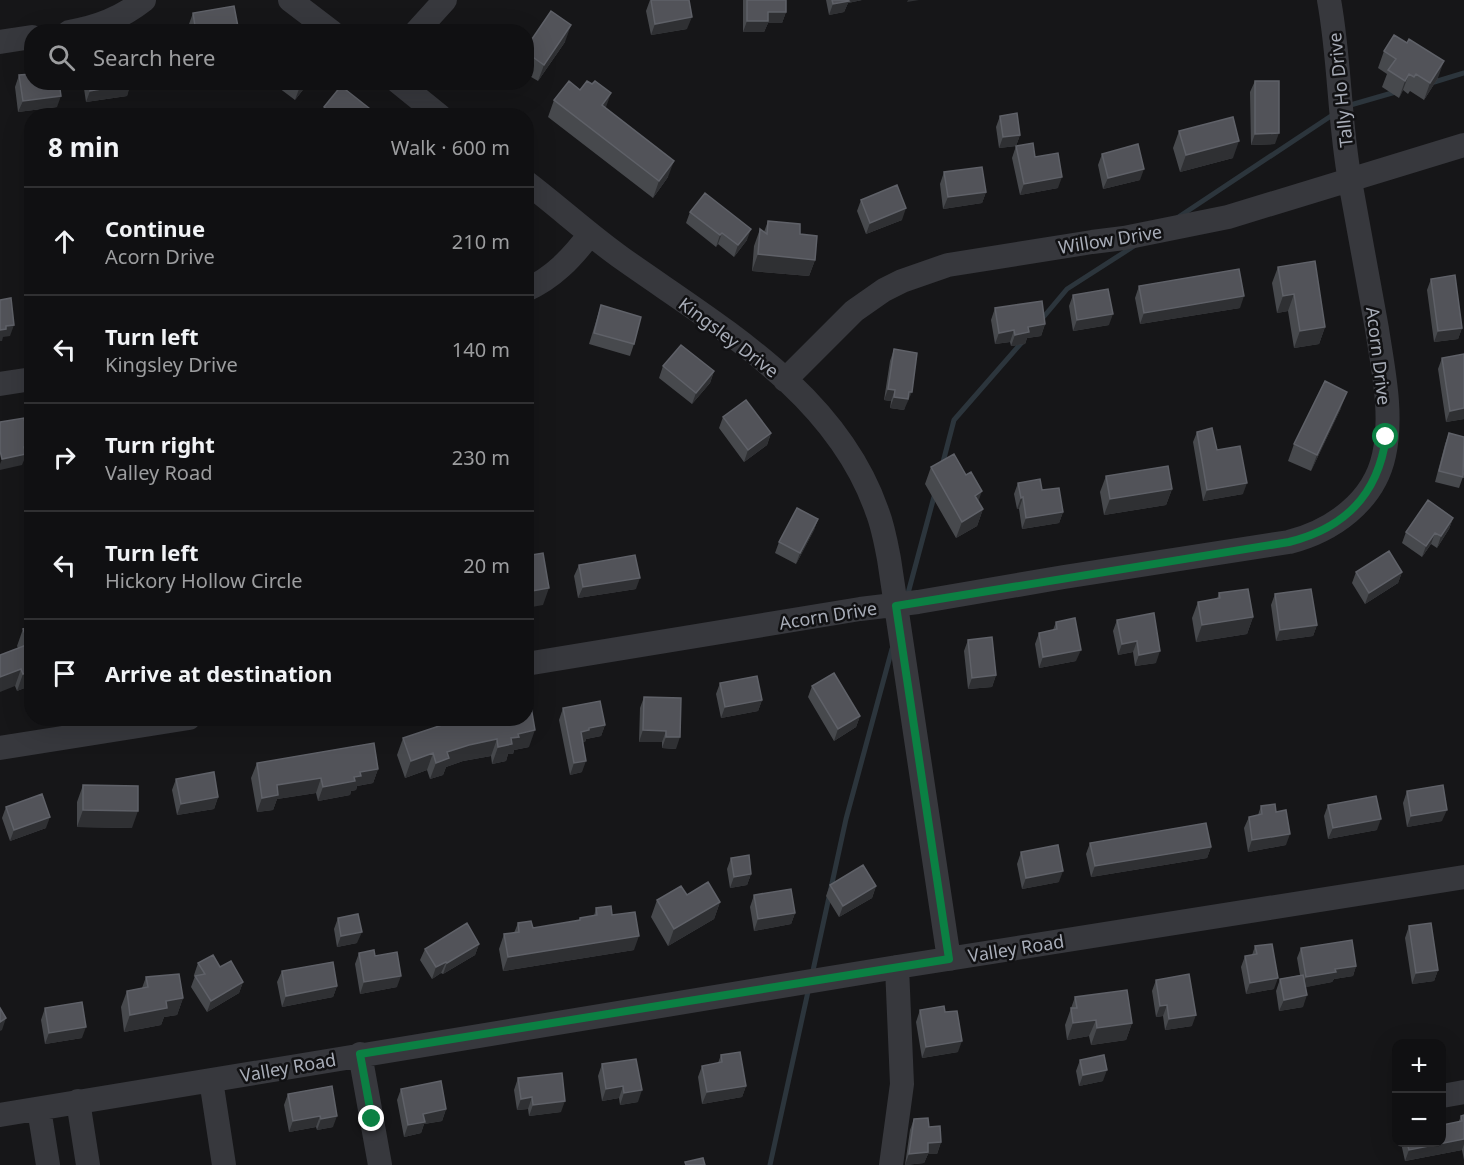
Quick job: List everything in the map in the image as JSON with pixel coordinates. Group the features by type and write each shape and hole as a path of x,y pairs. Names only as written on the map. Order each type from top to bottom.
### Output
{"street":[{"path":"101,24 117,18 144,0"},
{"path":"290,0 322,24"},
{"path":"423,24 445,0"},
{"name":"Tally Ho Drive","path":"1329,0 1350,179"},
{"path":"0,42 24,38"},
{"path":"408,90 430,108"},
{"name":"Willow Drive","path":"785,380 854,311 884,290 902,281 948,265 1124,238 1228,217 1464,145"},
{"name":"Acorn Drive","path":"534,663 1289,542 1320,532 1358,504 1377,476 1384,456 1387,410 1381,356 1350,179"},
{"name":"Kingsley Drive","path":"534,188 590,234 743,344 785,380 831,429 848,453 869,491 878,511 885,538 949,959"},
{"path":"534,286 555,274 577,252 590,234"},
{"path":"0,384 24,380"},
{"path":"0,748 139,726"},
{"name":"Valley Road","path":"0,1115 360,1054 1464,877"},
{"path":"891,1165 902,1084 897,967"},
{"path":"360,1054 380,1165"},
{"path":"211,1080 224,1165"},
{"path":"1446,1095 1464,1092"},
{"path":"78,1101 88,1165"},
{"path":"39,1109 48,1165"}],"building":[{"path":"651,0 689,0 692,17 655,24"},
{"path":"747,0 786,0 786,12 768,12 768,21 747,21"},
{"path":"832,0 848,0 849,1 833,4"},
{"path":"234,6 237,24 195,24 193,13"},
{"path":"551,11 571,25 544,65 534,58 534,36"},
{"path":"1394,35 1407,43 1409,39 1444,61 1430,83 1416,74 1414,77 1409,74 1405,81 1388,70 1396,59 1384,51"},
{"path":"19,75 24,75 24,90 60,90 61,96 23,101"},
{"path":"569,81 580,90 587,81 592,84 595,81 611,93 602,105 674,161 659,181 554,100"},
{"path":"1255,81 1279,81 1279,133 1255,134"},
{"path":"338,90 346,90 369,108 325,108"},
{"path":"1017,113 1020,135 1003,137 1000,116"},
{"path":"1233,117 1239,141 1186,155 1179,131"},
{"path":"1033,143 1035,157 1058,153 1062,177 1024,184 1016,146"},
{"path":"1138,144 1144,169 1108,178 1102,154"},
{"path":"982,167 986,192 948,197 944,172"},
{"path":"897,185 906,208 870,223 861,200"},
{"path":"705,193 751,229 738,245 722,233 720,235 690,212"},
{"path":"768,221 800,224 800,234 817,236 815,260 758,254 760,229 767,234"},
{"path":"1315,261 1325,327 1300,331 1294,294 1283,296 1278,267"},
{"path":"1239,269 1244,296 1144,313 1139,286"},
{"path":"1455,275 1462,328 1438,331 1431,279"},
{"path":"1108,289 1113,314 1077,320 1073,295"},
{"path":"11,298 14,325 0,330 0,300"},
{"path":"1042,301 1045,324 1028,327 1029,332 1015,335 1014,330 999,333 995,308"},
{"path":"601,305 641,317 634,344 594,333"},
{"path":"681,345 714,371 696,393 663,366"},
{"path":"894,349 917,353 912,392 909,392 908,399 894,397 895,390 888,389"},
{"path":"1464,354 1464,408 1450,411 1442,358"},
{"path":"1325,381 1347,392 1317,455 1294,444"},
{"path":"746,400 771,433 748,450 723,417"},
{"path":"24,418 24,454 2,459 0,422"},
{"path":"1212,428 1217,450 1240,446 1247,483 1207,490 1197,432"},
{"path":"1449,433 1464,437 1463,477 1439,471"},
{"path":"954,454 966,475 971,472 982,491 975,496 983,509 962,522 931,467"},
{"path":"1168,466 1172,489 1110,499 1106,476"},
{"path":"1040,479 1042,490 1059,488 1063,512 1026,518 1018,483"},
{"path":"1428,500 1453,518 1441,536 1435,533 1426,546 1406,532"},
{"path":"797,508 818,519 800,553 779,542"},
{"path":"1389,551 1402,572 1369,593 1356,572"},
{"path":"543,553 549,588 534,591 534,555"},
{"path":"635,555 640,578 583,587 579,565"},
{"path":"1248,589 1253,617 1202,625 1198,602 1220,598 1219,593"},
{"path":"1311,589 1317,625 1280,630 1275,594"},
{"path":"1154,613 1160,651 1139,655 1137,641 1122,644 1117,620"},
{"path":"1075,618 1081,650 1043,657 1039,633 1057,629 1056,622"},
{"path":"992,637 996,675 972,678 968,640"},
{"path":"24,646 24,674 21,669 0,677 0,655"},
{"path":"834,673 860,716 838,729 812,686"},
{"path":"757,676 762,700 725,707 720,683"},
{"path":"644,697 681,698 680,737 666,737 666,731 643,730"},
{"path":"600,701 605,725 581,732 586,761 574,763 563,708"},
{"path":"534,724 535,730 511,738 512,744 498,747 497,739 447,752 449,758 436,763 433,753 411,761 403,738 439,726"},
{"path":"374,743 378,769 360,772 361,776 354,777 355,781 323,787 321,778 277,785 278,795 262,798 257,763"},
{"path":"214,772 218,797 181,804 176,779"},
{"path":"83,785 138,786 138,811 83,810"},
{"path":"1443,785 1447,810 1411,816 1407,791"},
{"path":"42,794 50,817 14,830 6,807"},
{"path":"1376,796 1381,819 1333,828 1328,805"},
{"path":"1275,804 1276,812 1286,810 1290,834 1252,840 1249,817 1262,814 1261,806"},
{"path":"1206,823 1211,847 1095,866 1090,843"},
{"path":"1058,845 1063,871 1026,878 1021,852"},
{"path":"749,855 751,874 734,877 731,858"},
{"path":"863,865 876,886 843,906 830,885"},
{"path":"708,882 720,902 674,929 657,900 681,886 687,895"},
{"path":"791,889 795,913 758,919 754,895"},
{"path":"611,906 612,915 635,912 639,936 508,957 504,934 519,932 518,923 531,921 533,928 580,920 580,918 597,915 596,908"},
{"path":"358,914 362,932 341,936 338,918"},
{"path":"467,923 479,944 436,967 425,949"},
{"path":"1431,923 1438,970 1416,973 1409,926"},
{"path":"1352,940 1356,966 1306,977 1301,948"},
{"path":"1272,944 1278,978 1250,983 1245,956 1257,954 1255,946"},
{"path":"374,950 375,956 397,952 401,976 364,982 359,953"},
{"path":"213,955 220,967 231,961 243,982 211,1001 195,976 205,974 198,963"},
{"path":"333,962 337,986 286,996 282,971"},
{"path":"179,974 183,998 166,1001 167,1008 130,1015 127,991 148,987 146,977"},
{"path":"1189,974 1196,1015 1169,1019 1167,1005 1160,1006 1156,980"},
{"path":"1303,975 1307,995 1284,1000 1280,979"},
{"path":"1127,990 1132,1023 1097,1028 1096,1020 1073,1023 1071,1008 1077,1008 1075,997"},
{"path":"82,1002 86,1027 49,1033 45,1008"},
{"path":"944,1006 945,1012 957,1011 962,1041 926,1047 920,1010"},
{"path":"0,1008 6,1018 0,1022"},
{"path":"740,1052 746,1086 707,1092 702,1066 722,1062 721,1055"},
{"path":"1104,1055 1107,1070 1083,1075 1080,1060"},
{"path":"636,1059 642,1090 624,1093 623,1086 606,1089 602,1064"},
{"path":"562,1073 565,1101 533,1105 532,1097 521,1099 518,1078"},
{"path":"441,1081 446,1109 423,1114 425,1122 408,1125 401,1089"},
{"path":"332,1086 337,1116 321,1119 320,1116 293,1121 288,1094"},
{"path":"1464,1115 1464,1139 1446,1143 1446,1124 1462,1121 1461,1116"},
{"path":"928,1118 929,1127 940,1126 941,1142 928,1143 928,1152 909,1154 914,1119"},
{"path":"1408,1147 1424,1147 1409,1150"},
{"path":"703,1158 705,1165 686,1165 685,1162"}],"waterway":[{"path":"1431,83 1464,73"},
{"path":"1347,106 1399,91"},
{"path":"1177,218 1334,114"},
{"path":"1041,320 1067,289 1134,246"},
{"path":"942,466 954,420 1023,341"},
{"path":"907,597 935,493"},
{"path":"812,975 846,819 892,649"},
{"path":"770,1165 809,987"}],"route":[{"path":"372,1119 360,1054 949,959 896,606 1307,538 1343,517 1370,489 1384,456 1386,437"}]}
